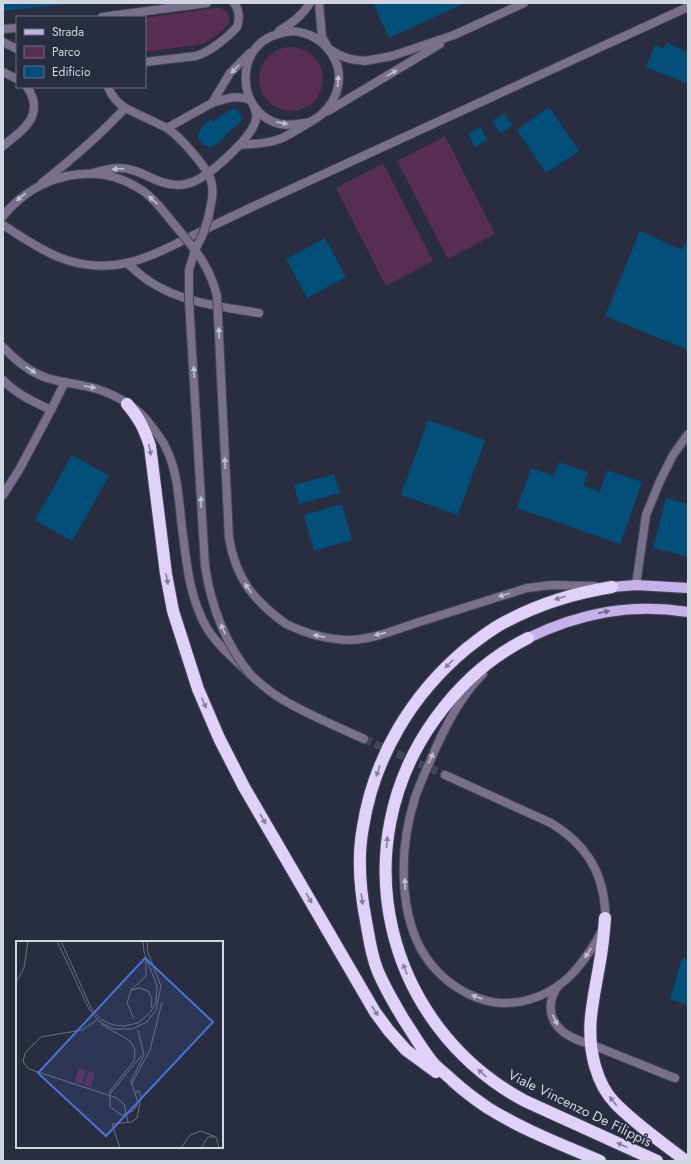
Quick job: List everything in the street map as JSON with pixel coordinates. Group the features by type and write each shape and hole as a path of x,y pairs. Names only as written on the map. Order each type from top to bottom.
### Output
{"highway":[{"path":"127,404 139,418 150,446 166,574 173,611 198,689 219,738 244,787 375,1012 406,1050 488,1108 519,1125 600,1161"},
{"path":"466,1092 435,1064 418,1041 390,996 377,969 369,940 360,885 360,855 363,827 369,798 391,741 408,712 430,683 453,660 478,640 505,622 533,608 583,591 612,587"},
{"name":"Viale Vincenzo De Filippis","path":"528,638 499,655 480,669 462,686 444,707 413,753 402,779 388,833 385,865 386,891 391,925 399,954 409,980 430,1015 444,1034 472,1065 487,1078 506,1091 525,1101 657,1161"},
{"path":"605,918 603,946 590,1013 590,1044 598,1076 614,1103 686,1161"}],"main road":[{"path":"612,587 636,585 688,588"},
{"name":"Viale Vincenzo De Filippis","path":"528,638 548,628 614,610 650,608 688,612"}],"street":[{"path":"110,16 207,3"},
{"path":"146,62 204,54 236,27 239,22 238,9 234,3"},
{"path":"212,103 230,73 262,41 295,21 310,3"},
{"path":"319,3 322,37 336,61 339,76 338,90 332,104 322,114"},
{"path":"273,35 287,31 297,31 309,34 320,40 329,49 339,55 350,59 365,61 392,56 454,35 524,3"},
{"path":"3,225 44,251 69,262 92,266 113,265 136,261 163,250 240,212 688,7"},
{"path":"3,29 16,28"},
{"path":"240,145 274,141 283,138 454,35"},
{"path":"42,183 69,175 92,173 118,168 130,169 158,181 178,185 192,182 207,173 245,140 254,126 256,113 245,84 246,68 252,54 262,41"},
{"path":"3,42 16,48"},
{"path":"3,72 16,78"},
{"path":"3,146 28,125 32,116 34,106 32,96 28,88"},
{"path":"108,88 111,96 117,103 167,128 183,141 207,173 211,181 213,192 208,219 190,270 189,301 205,566 208,590 215,612 232,649 239,661 250,674"},
{"path":"167,128 212,103 243,96 265,117 279,124 294,125 310,122"},
{"path":"3,216 24,194 42,183 83,150 125,108"},
{"path":"92,173 129,182 144,191 196,250 213,280 217,296 229,538 236,568 250,592 270,613 286,624 302,632 316,636 353,640 382,634 527,588 552,585 612,587"},
{"path":"127,263 149,281 173,293 208,304 259,314"},
{"path":"3,347 33,372 46,378 97,389 113,396 138,411 148,422 166,448 173,466 193,595 208,630 221,647 266,688 302,710 364,739"},
{"path":"3,380 10,388 51,410"},
{"path":"3,495 19,470 65,382"},
{"path":"636,585 646,515 673,455 688,434"},
{"path":"528,638 499,659 481,675 456,708 444,731 415,799 407,837 404,862 404,885 412,930 419,947 436,970 453,985 464,992 492,1002 510,1003 532,999 543,995 560,985"},
{"path":"445,775 551,823 566,832 578,843 597,871 602,886 605,918 591,948 580,965 554,992 551,1000 552,1016 556,1024 568,1035 675,1078"}],"green space":[{"path":"221,8 227,12 230,22 221,32 203,44 146,52 146,18"},
{"path":"285,47 297,47 314,56 321,67 323,79 321,91 314,102 297,111 285,111 273,106 264,97 259,85 259,73 264,61 273,52"},
{"path":"445,136 495,234 448,259 397,161"},
{"path":"383,163 433,261 386,286 336,188"}],"building":[{"path":"3,3 66,3 66,4 3,11"},
{"path":"373,3 465,3 389,38"},
{"path":"666,43 688,52 688,84 646,67 655,45 664,49"},
{"path":"549,107 579,151 546,173 517,130"},
{"path":"232,109 236,109 242,117 240,123 224,136 225,138 215,145 211,147 203,145 198,138 198,134 202,127 211,119 212,122"},
{"path":"504,113 512,126 500,133 492,121"},
{"path":"480,127 488,140 475,147 468,134"},
{"path":"640,231 682,250 688,237 688,350 605,316"},
{"path":"325,238 346,277 307,298 286,259"},
{"path":"428,420 485,440 458,515 401,495"},
{"path":"72,455 109,476 72,541 35,520"},
{"path":"559,462 588,472 583,486 600,492 607,470 642,482 620,544 517,508 531,468 554,476"},
{"path":"334,474 340,493 299,504 294,485"},
{"path":"666,498 688,504 688,557 653,548"},
{"path":"342,504 352,540 314,551 304,515"},
{"path":"682,958 688,960 688,1005 670,999"}],"tunnel":[{"path":"364,739 445,775"}]}
